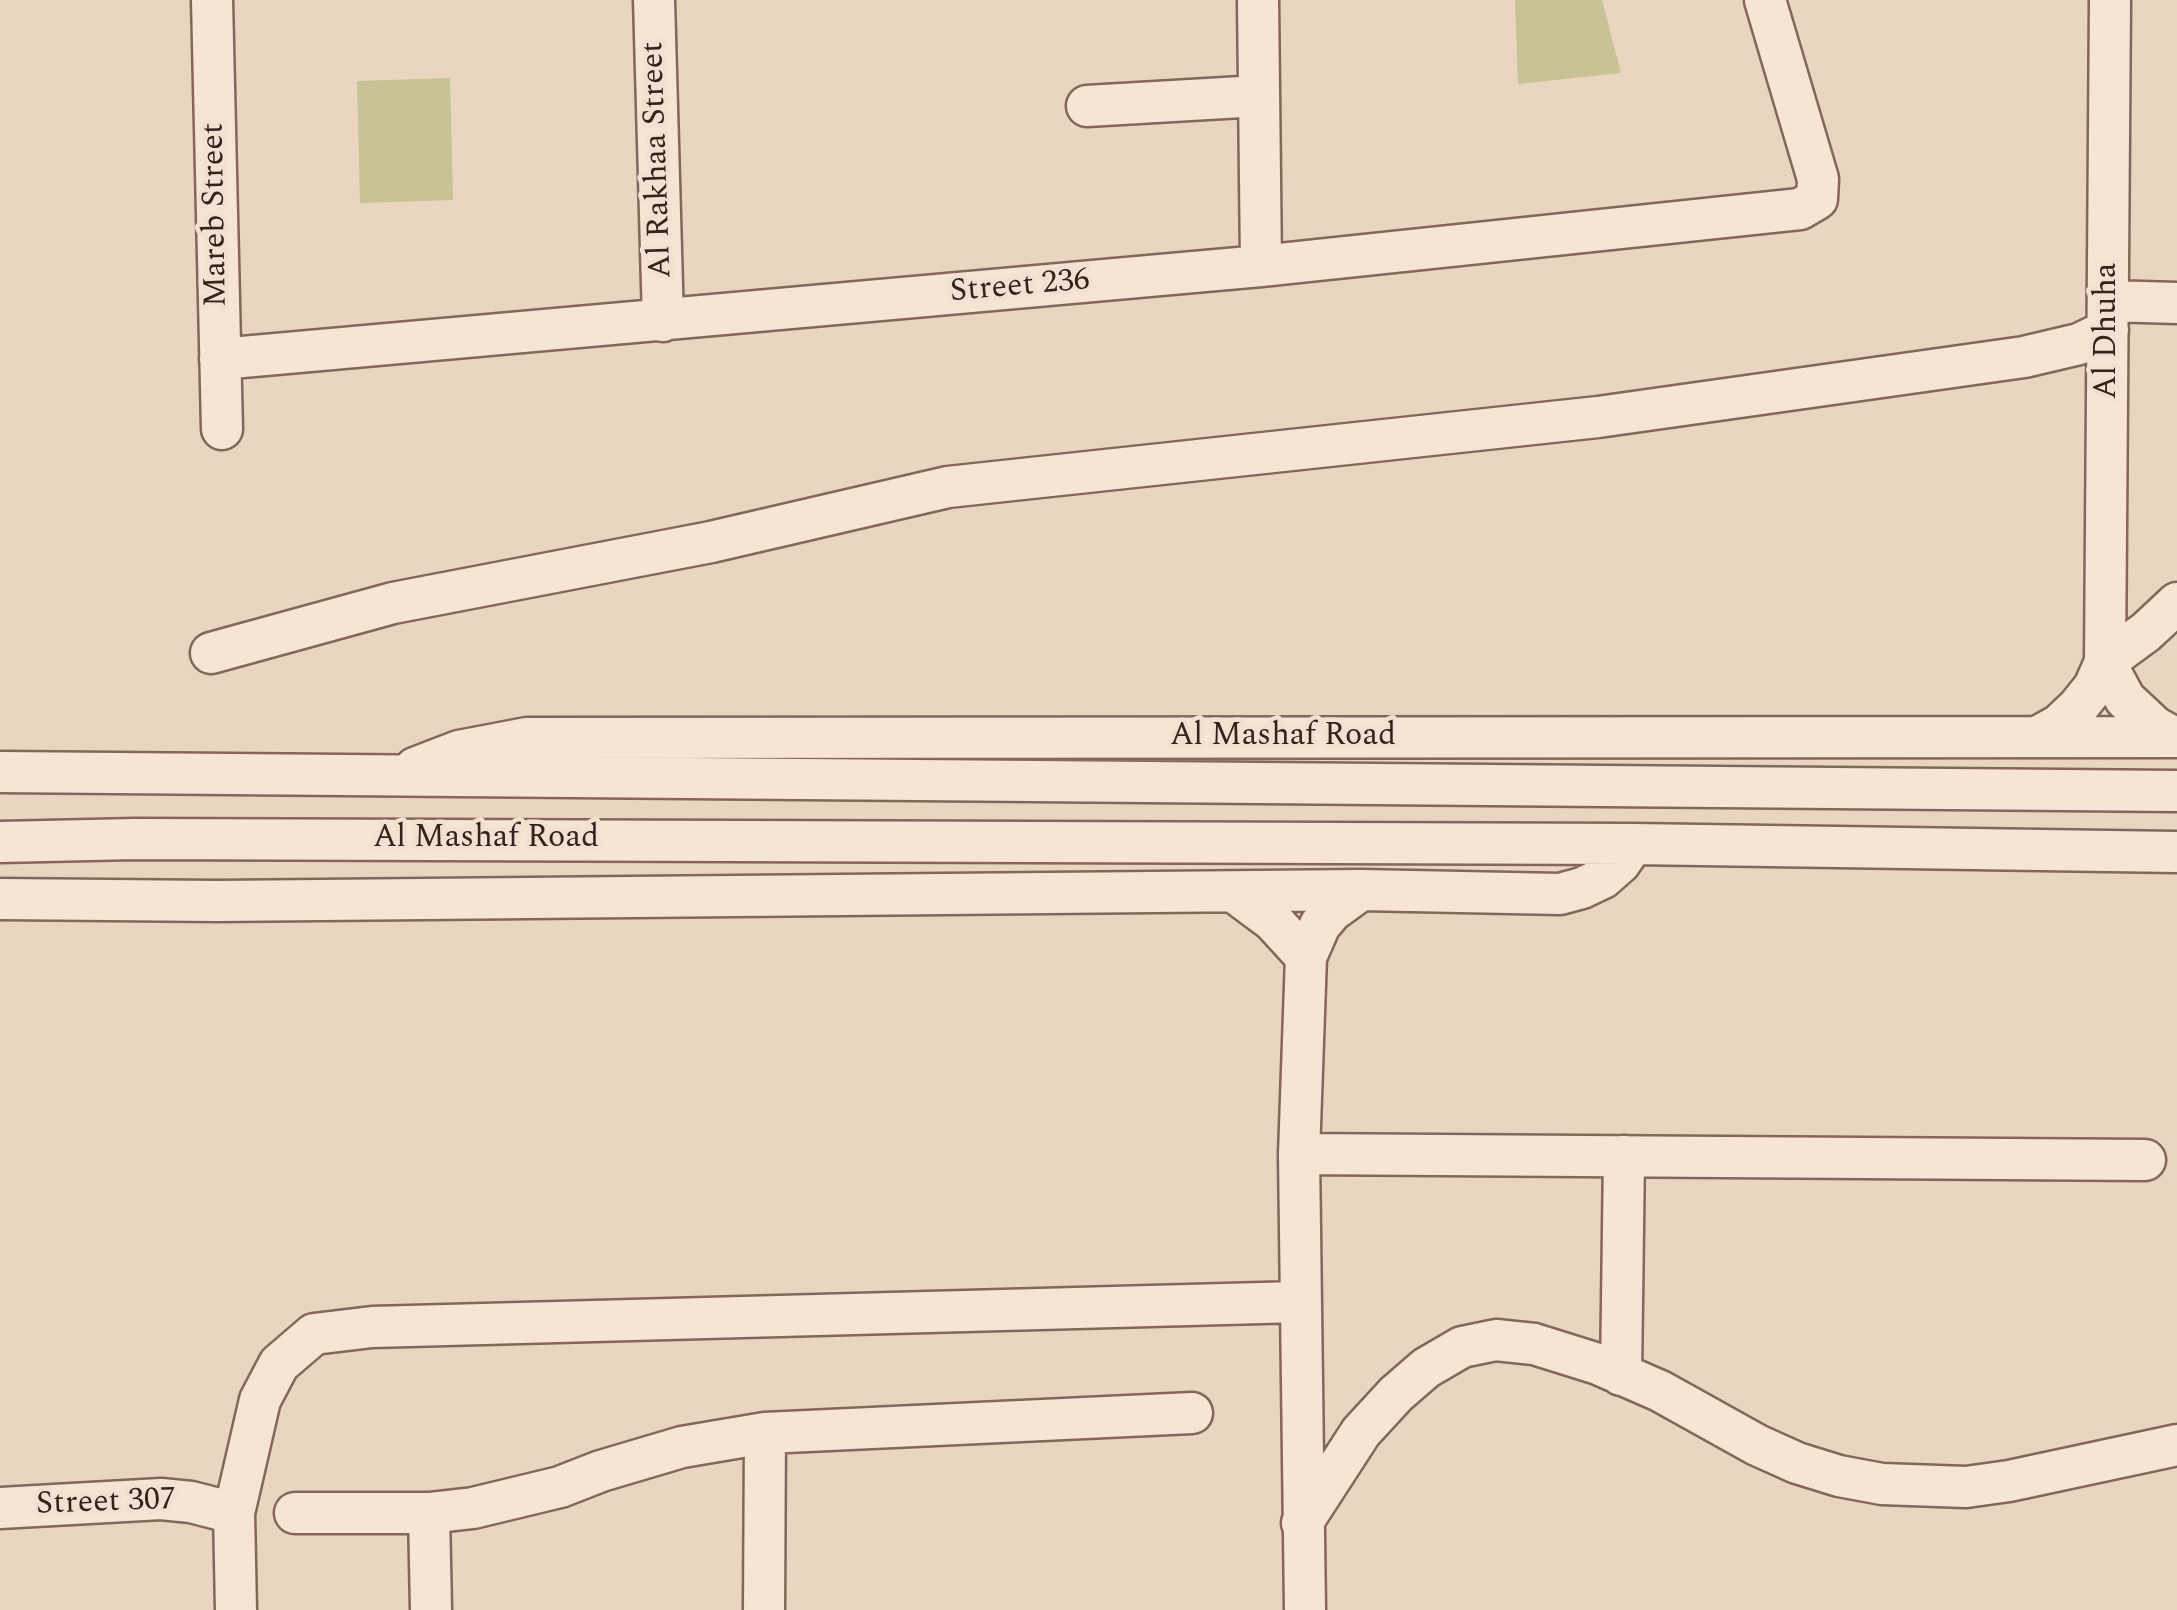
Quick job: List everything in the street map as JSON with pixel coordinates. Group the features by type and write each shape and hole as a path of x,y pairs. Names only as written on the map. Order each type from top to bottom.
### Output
{"street":[{"name":"Mareb Street","path":"212,0 222,429"},
{"name":"Al Rakhaa Street","path":"654,0 663,321"},
{"path":"1258,0 1261,266"},
{"name":"Street 236","path":"220,359 1261,266 1800,209 1817,199 1818,179 1766,0"},
{"name":"Al Dhuha","path":"2105,662 2110,0"},
{"path":"1087,106 1259,96"},
{"path":"211,653 393,602 712,542 948,487 1636,412 2024,358 2079,344 2109,316 2177,303"},
{"path":"2039,736 2059,725 2078,707 2105,662 2177,603"},
{"path":"2105,662 2126,700 2156,727 2175,737"},
{"path":"1845,790 1942,737"},
{"name":"Al Mashaf Road","path":"395,778 458,751 526,738 2175,737"},
{"name":"Al Mashaf Road","path":"0,772 2177,791"},
{"path":"136,839 218,900"},
{"name":"Al Mashaf Road","path":"0,842 136,839 1633,844 2177,852"},
{"name":"Al Mashaf Road","path":"0,899 1361,890 1560,894 1603,878 1633,844"},
{"path":"1304,1610 1299,1154 1306,957 1320,925 1361,890"},
{"path":"1234,892 1273,921 1306,957"},
{"path":"1299,1154 2145,1160"},
{"path":"1621,1374 1624,1156"},
{"path":"236,1610 234,1513 260,1400 279,1364 314,1334 372,1326 1299,1302"},
{"path":"1302,1523 1361,1432 1426,1368 1462,1347 1496,1340 1534,1344 1621,1374 1797,1462 1839,1476 1882,1484 1966,1487 2008,1482 2177,1444"},
{"path":"295,1513 428,1513 517,1499 641,1458 723,1438 765,1433 1192,1413"},
{"path":"764,1610 765,1433"},
{"name":"Street 307","path":"0,1508 160,1499 234,1513"},
{"path":"428,1513 432,1610"}],"shaded area":[{"path":"1515,0 1602,0 1621,73 1518,84"},
{"path":"450,78 453,200 360,203 357,81"}]}
